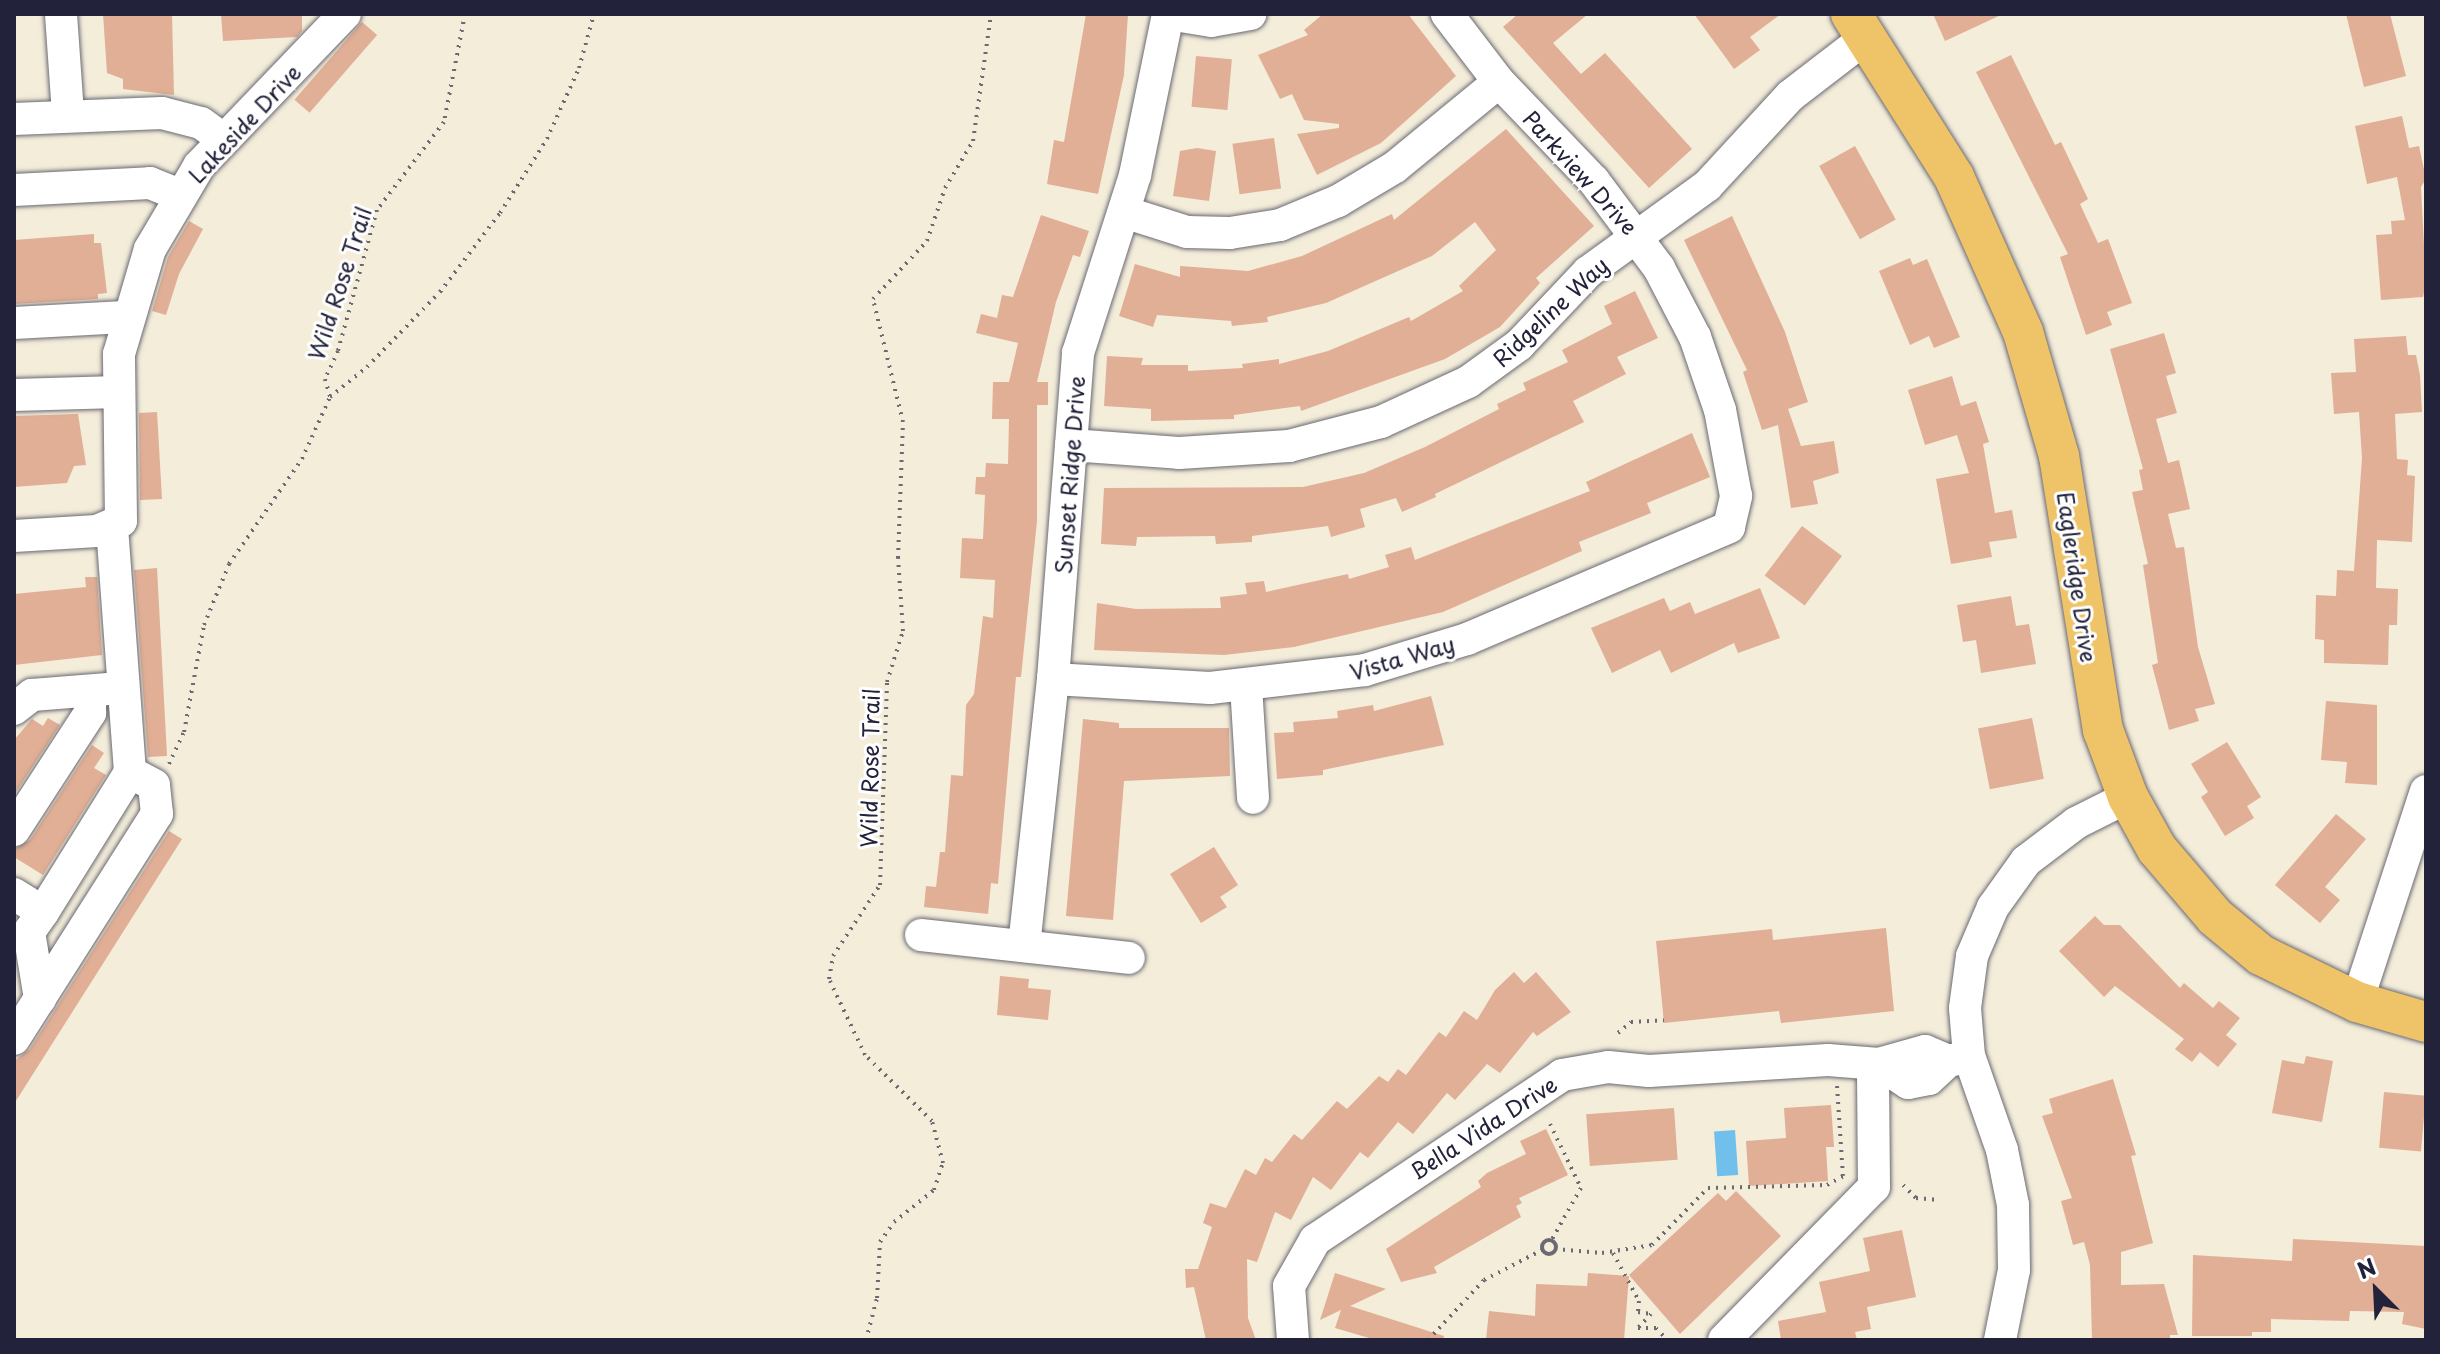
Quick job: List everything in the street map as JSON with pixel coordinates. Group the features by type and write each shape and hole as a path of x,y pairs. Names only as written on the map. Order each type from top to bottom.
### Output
{"main road":[{"name":"Eagleridge Drive","path":"1860,25 1954,177 2023,332 2059,456 2079,561 2095,696 2128,797 2157,849 2215,917 2261,955 2357,1002 2426,1022"}],"street":[{"path":"61,14 68,114"},
{"name":"Lakeside Drive","path":"130,772 116,524 118,392 125,317 150,249 179,195 223,139 345,14"},
{"path":"1168,14 1211,21 1250,14"},
{"name":"Sunset Ridge Drive","path":"1024,946 1053,679 1078,353 1124,212 1168,14"},
{"name":"Parkview Drive","path":"1447,14 1499,82 1638,235 1685,316 1713,387 1735,480 1729,527"},
{"name":"Ridgeline Way","path":"1071,445 1179,453 1248,451 1325,438 1381,422 1468,382 1500,361 1573,286 1707,186 1860,25"},
{"path":"1124,212 1196,233 1280,225 1338,201 1395,167 1499,82"},
{"path":"14,119 68,114 162,113 201,123 223,139"},
{"path":"14,190 150,183 179,195"},
{"path":"14,323 125,317"},
{"path":"14,395 118,392"},
{"path":"14,536 116,524"},
{"name":"Vista Way","path":"1053,679 1246,686 1365,670 1423,654 1729,527"},
{"path":"1246,686 1253,798"},
{"path":"14,709 32,695 124,687"},
{"path":"14,830 90,713 90,691"},
{"path":"14,1039 40,999 157,814 154,785 130,772 29,932 40,999"},
{"path":"2357,1002 2426,791"},
{"path":"2000,1340 2014,1270 2013,1205 2002,1150 1958,1059 1966,983 1993,907 2026,861 2050,841 2128,797"},
{"path":"14,894 43,912"},
{"path":"921,935 1129,958"},
{"name":"Bella Vida Drive","path":"1293,1340 1289,1286 1315,1240 1562,1075 1608,1067 1649,1071 1828,1060 1876,1064 1908,1083 1929,1079 1958,1059"},
{"path":"1724,1340 1870,1195 1878,1174 1876,1064"}],"path":[{"name":"Wild Rose Trail","path":"465,14 444,122 413,156 377,210 338,351 325,379 330,397 367,367 440,292 500,213 547,139 579,68 594,14"},
{"name":"Wild Rose Trail","path":"866,1340 877,1298 880,1242 894,1222 934,1190 943,1163 932,1121 865,1055 829,979 833,956 880,885 887,682 903,631 898,558 903,422 873,299 927,241 945,188 978,127 991,14"},
{"path":"177,752 198,646 212,604 241,541 302,459 330,397"},
{"path":"1618,1033 1631,1022 1664,1020"},
{"path":"1837,1079 1843,1176"},
{"path":"1542,1250 1543,1243 1551,1241 1581,1188 1550,1124"},
{"path":"1894,1174 1916,1198 1939,1200"},
{"path":"1555,1249 1613,1253 1665,1237 1708,1188 1827,1185 1843,1176 1853,1175"},
{"path":"1551,1241 1555,1249"},
{"path":"1542,1250 1551,1254 1555,1249"},
{"path":"1428,1340 1484,1280 1542,1250"},
{"path":"1613,1253 1639,1301 1638,1312 1651,1314 1638,1328 1656,1328 1667,1340"}],"water":[{"path":"1735,1130 1738,1175 1717,1176 1714,1131"}],"building":[{"path":"103,14 172,14 174,95 123,89 123,79 107,73"},
{"path":"221,14 302,14 302,31 297,37 223,41"},
{"path":"1086,14 1128,14 1124,75 1098,194 1047,184 1054,140 1064,142"},
{"path":"1323,14 1408,14 1456,76 1381,143 1317,175 1297,134 1339,128 1339,124 1304,120 1292,94 1280,99 1258,55 1308,35 1304,30"},
{"path":"1518,14 1588,14 1553,43 1581,74 1605,53 1692,149 1649,188 1503,27"},
{"path":"1694,14 1781,14 1750,37 1760,50 1734,69"},
{"path":"1933,14 2003,14 1945,41"},
{"path":"2346,14 2390,14 2406,76 2364,87"},
{"path":"362,22 377,35 310,113 294,100"},
{"path":"2011,55 2055,145 2061,142 2088,199 2080,204 2098,243 2108,239 2132,303 2107,312 2112,325 2086,335 2060,257 2068,254 1976,72"},
{"path":"1196,56 1232,59 1227,110 1192,107"},
{"path":"2402,116 2409,148 2419,146 2426,179 2421,187 2426,283 2423,297 2381,300 2376,235 2392,234 2391,221 2405,220 2397,177 2367,184 2355,126"},
{"path":"1506,129 1594,226 1536,278 1540,283 1500,327 1445,359 1301,411 1300,406 1234,415 1234,419 1151,421 1151,409 1104,406 1107,356 1143,358 1141,365 1188,365 1188,371 1243,368 1242,364 1279,359 1279,364 1328,351 1409,317 1411,321 1463,291 1459,286 1496,250 1475,222 1432,256 1326,303 1267,317 1268,322 1232,326 1231,321 1157,315 1153,327 1119,316 1135,264 1180,277 1180,266 1248,271 1302,256 1392,214 1394,220"},
{"path":"1274,138 1281,189 1240,194 1232,144"},
{"path":"1855,146 1896,219 1860,239 1819,166"},
{"path":"1197,148 1216,151 1209,201 1173,196 1180,151"},
{"path":"1041,215 1089,231 1080,257 1073,255 1056,302 1037,382 1048,382 1048,405 1037,405 1037,521 1021,677 1016,677 998,884 991,883 988,914 924,907 926,886 936,887 940,852 945,852 951,775 963,776 966,705 974,694 983,616 993,618 995,580 960,578 962,538 983,539 985,495 975,494 976,477 985,477 986,463 1008,464 1009,419 992,419 993,382 1009,382 1018,343 976,333 981,314 997,318 1002,295 1013,297"},
{"path":"1732,216 1785,332 1808,402 1788,409 1801,446 1834,441 1839,473 1813,481 1818,504 1791,508 1778,425 1762,430 1743,372 1747,370 1684,240"},
{"path":"189,221 203,229 179,274 166,315 152,311 168,257"},
{"path":"94,234 94,243 101,243 107,293 98,294 98,299 14,304 14,240"},
{"path":"1910,258 1913,265 1927,259 1960,337 1934,348 1929,336 1910,345 1879,271"},
{"path":"1635,291 1658,338 1617,357 1626,374 1573,401 1584,422 1435,494 1436,497 1402,512 1396,498 1360,509 1365,527 1331,537 1328,526 1252,536 1252,542 1216,544 1215,536 1137,537 1136,546 1101,544 1104,488 1303,487 1364,473 1425,447 1499,409 1497,404 1526,390 1523,383 1568,362 1562,350 1612,324 1604,306"},
{"path":"2164,333 2176,373 2166,376 2177,413 2156,419 2168,463 2179,460 2190,509 2168,514 2176,548 2184,547 2198,647 2215,704 2195,709 2199,721 2169,730 2152,665 2158,663 2143,565 2148,564 2132,492 2143,490 2139,470 2143,469 2110,349"},
{"path":"2406,336 2408,355 2416,355 2422,412 2395,414 2397,459 2408,460 2407,475 2415,476 2412,542 2377,540 2376,588 2398,589 2397,625 2389,625 2388,665 2324,663 2324,640 2315,639 2316,595 2336,596 2337,570 2354,571 2362,458 2359,412 2334,414 2331,373 2356,372 2354,339"},
{"path":"1952,376 1961,406 1976,401 1989,442 1983,444 1995,513 2012,510 2017,538 1989,542 1992,557 1951,564 1936,479 1969,473 1957,435 1925,445 1908,390"},
{"path":"157,412 162,499 140,500 139,413"},
{"path":"78,414 86,465 74,466 67,483 14,487 14,416"},
{"path":"1692,433 1710,477 1647,503 1651,513 1579,542 1582,551 1443,612 1294,647 1224,655 1094,650 1097,603 1136,609 1221,608 1220,597 1247,594 1245,583 1264,581 1266,592 1348,574 1349,579 1389,567 1385,555 1411,547 1415,560 1590,491 1586,482"},
{"path":"1802,526 1842,556 1805,606 1765,576"},
{"path":"157,568 167,756 148,757 134,570"},
{"path":"85,577 97,577 102,655 14,665 14,594 86,587"},
{"path":"1760,588 1780,638 1738,653 1734,643 1671,673 1660,650 1612,673 1591,628 1664,598 1670,611 1690,602 1695,614"},
{"path":"2011,596 2016,626 2029,624 2036,664 1981,673 1976,640 1963,642 1957,605"},
{"path":"1431,696 1444,745 1323,770 1323,775 1277,779 1274,733 1294,732 1293,722 1338,718 1337,711 1373,705 1374,711"},
{"path":"2326,701 2377,705 2377,785 2345,783 2347,762 2321,760"},
{"path":"48,718 60,725 14,795 14,740 32,719 43,726"},
{"path":"2032,718 2044,779 1990,789 1978,728"},
{"path":"1083,719 1119,723 1119,728 1229,728 1230,776 1124,781 1113,920 1066,916"},
{"path":"2227,742 2261,797 2247,806 2254,818 2225,836 2201,797 2208,792 2191,764"},
{"path":"92,745 104,753 94,768 106,775 43,875 14,857 14,849 30,840"},
{"path":"2336,814 2366,839 2325,887 2340,900 2320,923 2275,885"},
{"path":"169,831 182,839 14,1104 14,1061 30,1049"},
{"path":"1214,847 1238,885 1220,897 1227,907 1201,923 1170,874"},
{"path":"2095,916 2104,925 2120,925 2180,988 2184,983 2213,1008 2219,1001 2240,1018 2226,1035 2237,1044 2218,1067 2200,1052 2192,1062 2175,1049 2184,1039 2115,986 2104,997 2059,951"},
{"path":"1886,928 1894,1011 1781,1023 1779,1011 1664,1023 1656,941 1772,929 1773,940"},
{"path":"1514,972 1524,983 1536,972 1571,1012 1537,1036 1533,1032 1500,1073 1487,1064 1455,1100 1447,1093 1413,1134 1398,1122 1368,1158 1360,1152 1331,1190 1313,1177 1291,1220 1275,1212 1257,1262 1247,1259 1248,1318 1256,1340 1206,1340 1194,1287 1186,1288 1185,1269 1198,1269 1212,1227 1203,1223 1210,1203 1226,1208 1245,1169 1256,1175 1265,1158 1272,1162 1294,1134 1302,1140 1337,1101 1347,1109 1379,1076 1388,1082 1398,1069 1406,1075 1439,1032 1446,1037 1464,1011 1477,1020 1495,990"},
{"path":"1000,976 1029,979 1028,988 1051,990 1048,1020 997,1015"},
{"path":"2306,1056 2333,1061 2322,1122 2272,1113 2282,1060 2304,1064"},
{"path":"2113,1079 2136,1155 2131,1156 2153,1243 2121,1252 2121,1285 2164,1284 2178,1335 2170,1335 2170,1340 2092,1340 2090,1265 2084,1242 2073,1245 2061,1201 2072,1198 2042,1116 2053,1113 2049,1099"},
{"path":"2384,1092 2426,1096 2421,1151 2379,1148"},
{"path":"1831,1105 1834,1147 1826,1147 1828,1181 1749,1186 1746,1141 1786,1138 1784,1108"},
{"path":"1674,1108 1678,1160 1590,1166 1586,1114"},
{"path":"1546,1129 1568,1175 1519,1198 1522,1203 1516,1206 1521,1217 1434,1267 1437,1273 1401,1282 1386,1249 1481,1187 1478,1181 1487,1173 1526,1154 1520,1141"},
{"path":"1736,1191 1781,1236 1680,1334 1629,1275 1718,1193 1726,1201"},
{"path":"1902,1230 1916,1297 1867,1307 1871,1329 1855,1332 1857,1340 1781,1340 1778,1321 1826,1312 1819,1282 1870,1271 1863,1238"},
{"path":"2293,1239 2426,1246 2426,1329 2402,1324 2404,1312 2350,1311 2349,1321 2271,1319 2271,1332 2252,1332 2252,1336 2192,1336 2193,1255 2292,1261"},
{"path":"1335,1273 1386,1289 1350,1306 1444,1336 1443,1340 1376,1340 1335,1328 1341,1310 1320,1320"},
{"path":"1588,1273 1629,1276 1624,1340 1486,1340 1489,1311 1535,1316 1536,1284 1587,1286"}]}
